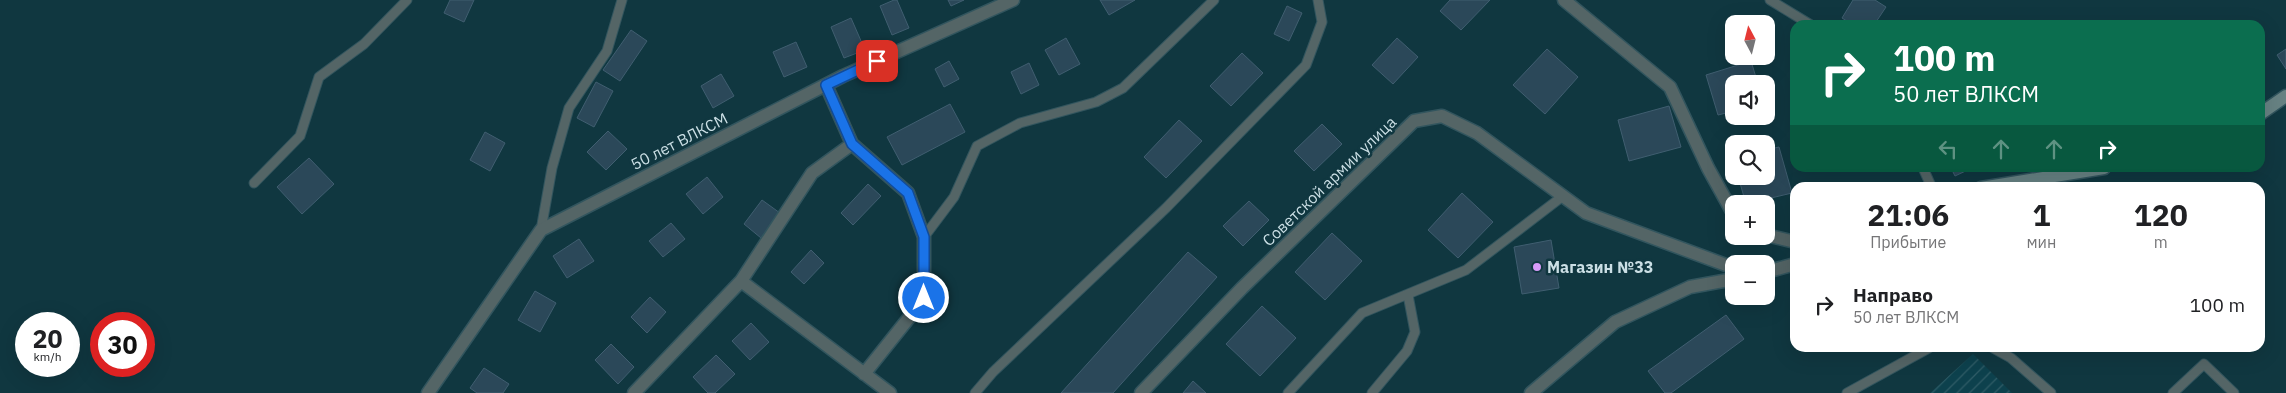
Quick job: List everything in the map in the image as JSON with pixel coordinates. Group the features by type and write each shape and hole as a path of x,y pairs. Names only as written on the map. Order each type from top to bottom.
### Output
{"street":[{"name":"50 лет ВЛКСМ","path":"428,393 541,230 826,85 1012,0"},
{"path":"1564,0 1670,87 1708,168 1725,199"},
{"path":"826,85 852,144 908,193 924,237 924,298 864,374"},
{"path":"2265,111 2286,96"},
{"name":"Советской армии улица","path":"1141,393 1242,288 1414,121 1442,116 1477,132 1586,213 1725,265"},
{"path":"634,393 740,281 812,173 852,144"},
{"path":"2018,182 2079,172"},
{"path":"1775,238 1790,241"},
{"path":"1775,270 1790,265"},
{"path":"740,281 886,392"},
{"path":"1531,393 1615,322 1690,287 1725,281"}],"lane":[{"path":"254,183 300,136 318,77 364,44 407,0"},
{"path":"541,230 552,168 569,108 607,51 622,0"},
{"path":"924,237 954,197 977,146 1020,122 1096,102 1123,88 1214,0"},
{"path":"975,393 993,372 1166,208 1306,64 1322,22 1318,0"},
{"path":"1770,0 1803,20"},
{"path":"1288,393 1362,314 1466,270 1564,196"},
{"path":"1372,393 1407,351 1415,332 1408,294"},
{"path":"1847,393 1922,352"},
{"path":"2000,352 2011,358 2051,393"},
{"path":"2173,393 2204,364 2234,393"}],"shaded area":[{"path":"1973,354 2012,393 1930,393"}],"building":[{"path":"450,0 474,0 464,22 444,13"},
{"path":"897,0 909,28 892,35 880,6"},
{"path":"948,0 964,0 951,6"},
{"path":"1100,0 1135,0 1109,15"},
{"path":"1450,0 1490,0 1461,30 1440,11"},
{"path":"1853,0 1875,0 1886,7 1877,20 1845,20 1842,18"},
{"path":"1287,6 1302,13 1289,41 1274,34"},
{"path":"851,18 865,50 844,58 831,27"},
{"path":"631,30 647,41 620,81 603,70"},
{"path":"1066,38 1080,64 1059,75 1045,50"},
{"path":"1397,38 1418,57 1393,84 1372,65"},
{"path":"796,42 807,67 784,77 773,52"},
{"path":"1547,49 1578,77 1545,114 1513,85"},
{"path":"2286,49 2286,69 2277,55"},
{"path":"1242,53 1263,73 1231,106 1210,86"},
{"path":"949,61 959,79 944,87 935,69"},
{"path":"1029,63 1039,85 1021,94 1011,72"},
{"path":"1738,65 1752,65 1755,75 1725,75 1725,113 1718,115 1706,75"},
{"path":"721,74 734,96 713,108 701,86"},
{"path":"596,82 613,91 594,127 577,118"},
{"path":"950,104 965,132 902,165 887,137"},
{"path":"1669,106 1681,147 1629,161 1618,120"},
{"path":"1179,120 1202,141 1166,178 1144,157"},
{"path":"1322,124 1342,144 1314,171 1294,151"},
{"path":"608,131 627,149 606,170 587,152"},
{"path":"485,132 505,143 490,171 470,160"},
{"path":"1779,147 1790,186 1790,193 1775,197 1775,195 1743,195 1741,185 1775,185 1775,148"},
{"path":"309,158 334,184 302,214 277,187"},
{"path":"1953,172 1964,172 1955,176"},
{"path":"707,177 723,197 703,214 686,194"},
{"path":"868,184 881,196 853,225 841,213"},
{"path":"1462,193 1493,222 1458,258 1428,230"},
{"path":"762,200 780,213 761,238 744,224"},
{"path":"1249,201 1269,220 1243,246 1223,226"},
{"path":"671,223 685,239 663,257 649,241"},
{"path":"1332,233 1362,261 1325,300 1295,272"},
{"path":"579,239 594,261 567,278 553,256"},
{"name":"Магазин №33","path":"1551,240 1559,288 1522,294 1514,247"},
{"path":"811,250 824,263 804,284 791,272"},
{"path":"1188,252 1217,277 1113,393 1061,393"},
{"path":"535,291 556,303 540,332 518,320"},
{"path":"650,297 666,312 647,333 631,317"},
{"path":"1262,306 1296,338 1260,376 1226,344"},
{"path":"1726,315 1744,339 1671,393 1665,393 1648,371"},
{"path":"751,323 769,342 750,360 732,341"},
{"path":"611,344 634,367 618,384 595,360"},
{"path":"716,355 735,374 715,393 708,393 693,377"},
{"path":"484,368 509,384 503,393 477,393 470,388"},
{"path":"1193,381 1206,393 1183,393"}],"place":[{"name":"Магазин №33","path":"1537,267"}],"route":[{"path":"877,61 826,85 852,144 908,193 924,237 924,298"}]}
